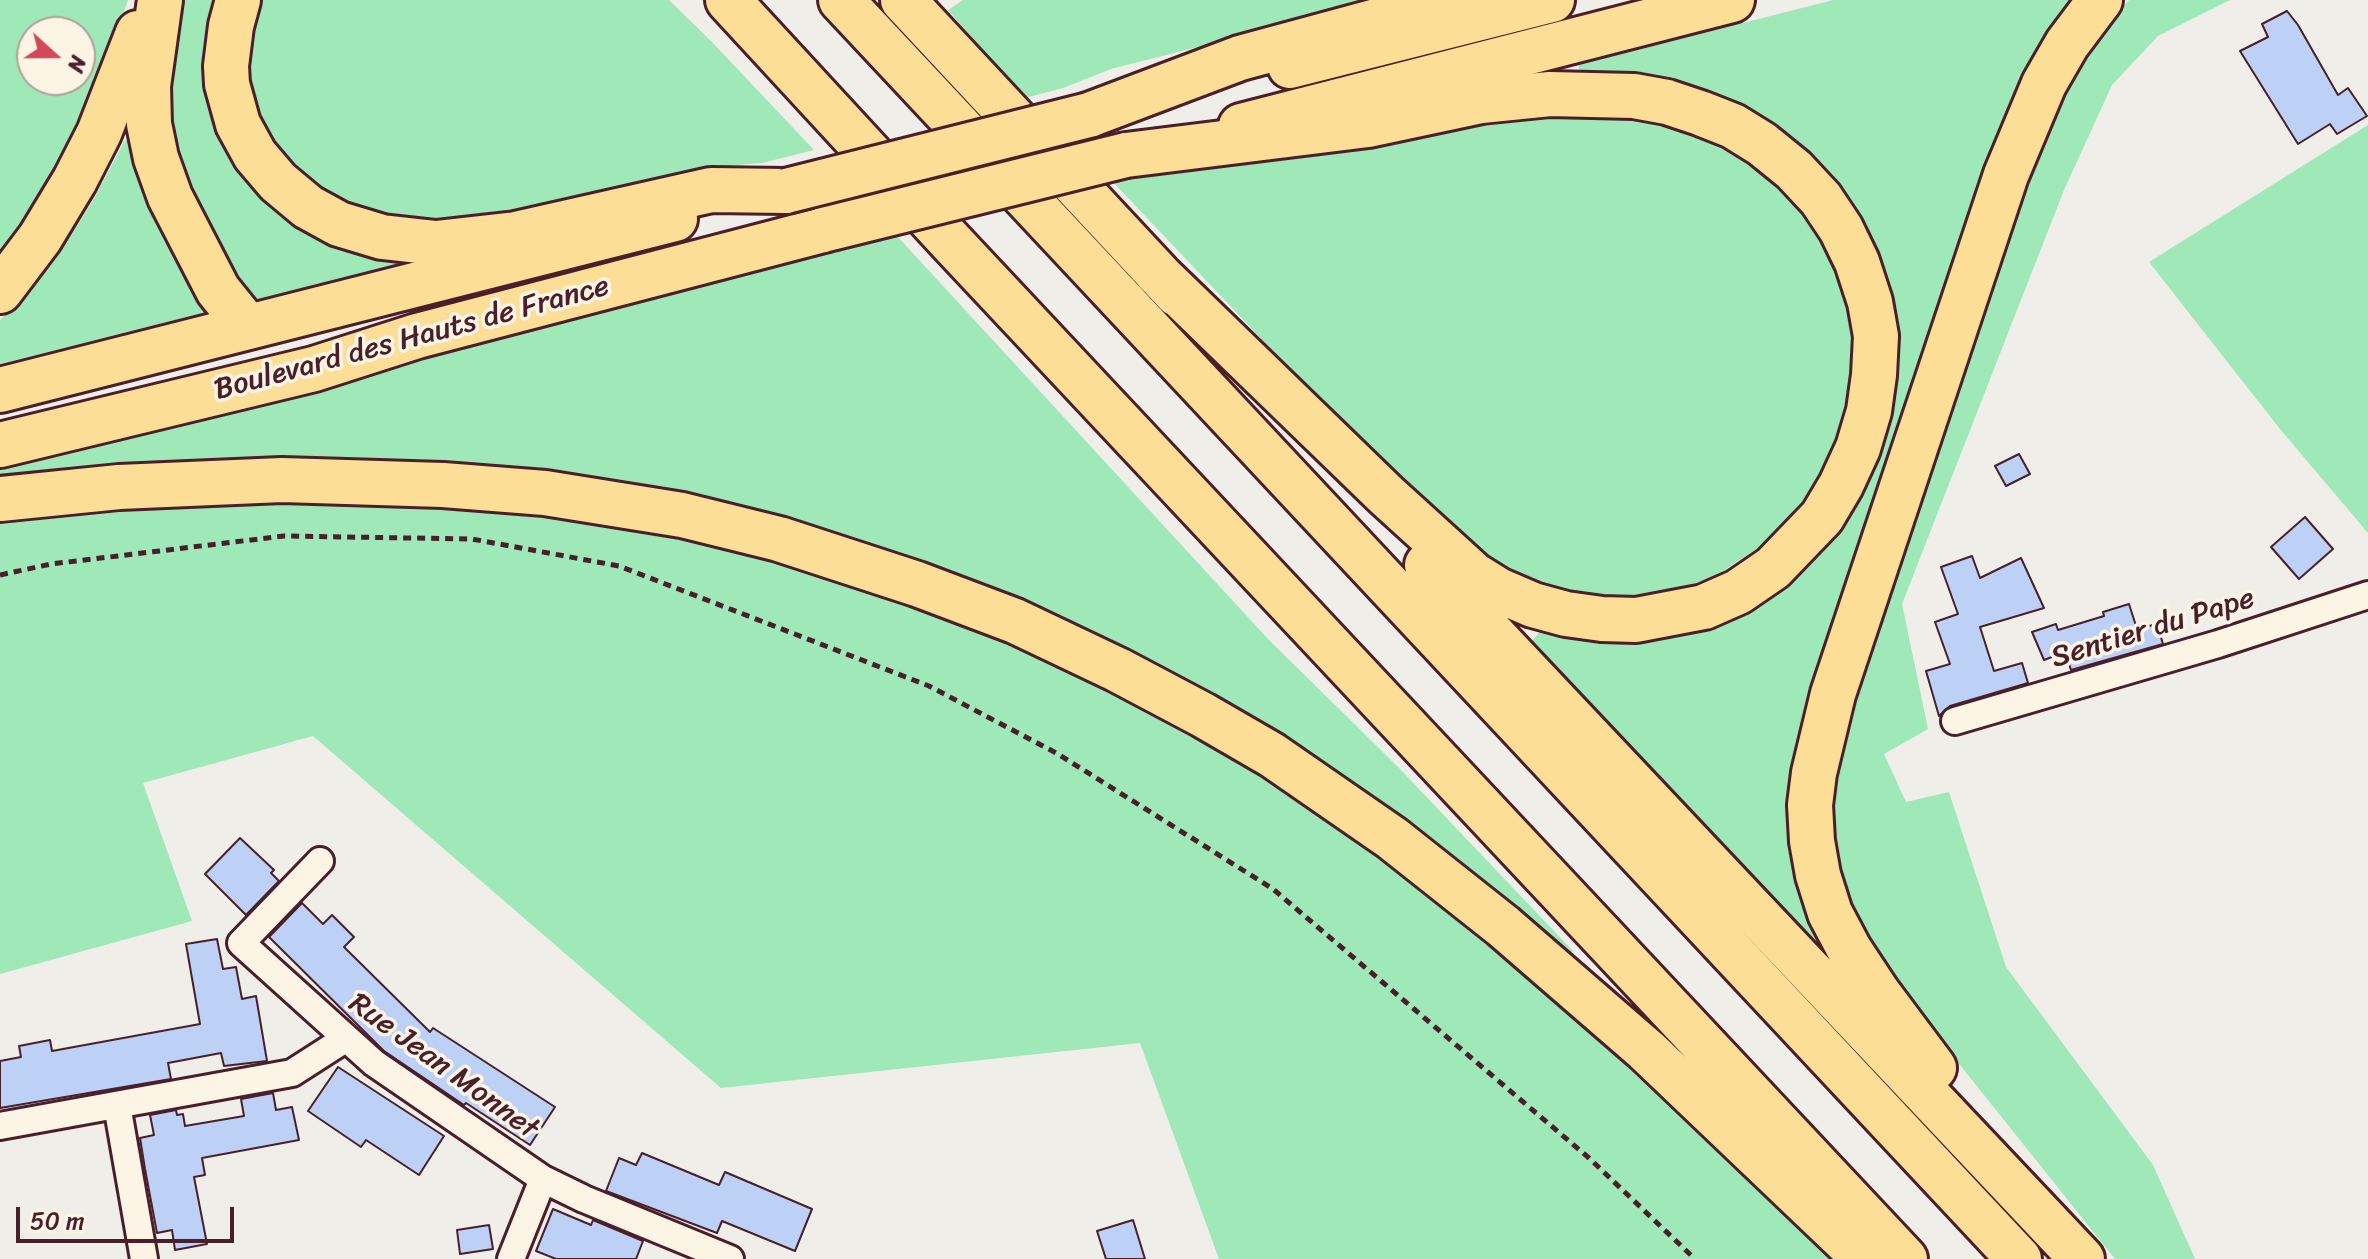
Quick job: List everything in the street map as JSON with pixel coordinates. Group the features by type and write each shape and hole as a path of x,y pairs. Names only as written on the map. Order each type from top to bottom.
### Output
{"highway":[{"path":"0,291 40,238 82,168 117,89 149,0"},
{"path":"160,0 148,86 149,124 156,158 170,197 218,290 247,326 282,345 330,350 417,336"},
{"path":"238,0 226,66 229,94 238,124 255,155 278,182 308,207 339,224 382,237 436,243 516,234 711,190 786,191 1552,0"},
{"path":"696,0 755,59 824,104"},
{"path":"728,0 1905,1259"},
{"path":"841,0 2019,1259"},
{"path":"903,0 1380,515 1966,1138 2025,1195 2082,1259"},
{"path":"1089,115 1240,58 1454,0"},
{"path":"1126,155 1732,0"},
{"path":"2025,1195 2014,1164 1951,1090 1849,949 1830,913 1818,875 1810,805 1821,736 1833,694 2006,175 2044,84 2067,44 2100,0"},
{"path":"1126,155 1368,125 1481,101 1538,95 1594,93 1634,96 1667,102 1700,113 1733,126 1794,170 1821,199 1841,229 1857,262 1870,302 1876,336 1869,411 1852,461 1822,517 1773,568 1738,592 1704,607 1636,620 1566,614 1533,605 1498,590 1463,566 1157,273"},
{"name":"Boulevard des Hauts de France","path":"0,445 314,369 417,336 1126,155"},
{"name":"Boulevard des Hauts de France","path":"0,390 786,191"},
{"path":"0,499 119,487 282,480 443,485 545,493 682,515 779,539 917,584 1015,621 1203,715 1272,755 1392,838 1503,926 1635,1040 1768,1163 1865,1259"}],"street":[{"name":"Sentier du Pape","path":"1955,721 2218,644 2368,595"},
{"name":"Rue Jean Monnet","path":"320,861 241,943 374,1063 543,1179 730,1259"},
{"path":"0,1126 292,1073 345,1039"},
{"path":"117,1105 144,1259"},
{"path":"511,1259 543,1179"}],"path":[{"path":"0,575 51,564 284,536 472,539 619,566 929,686 1058,754 1273,889 1589,1158 1695,1259"}],"green space":[{"path":"0,0 128,0 96,89 96,16 16,16 16,96 93,96 48,186 0,260"},
{"path":"178,0 219,0 215,109 407,257 403,263 246,303 186,193 168,139 169,33"},
{"path":"260,0 669,0 814,150 488,218 423,222 369,210 325,194 285,161 256,116 248,57 252,23"},
{"path":"963,0 1384,0 1111,69 1063,88 1025,98 948,10"},
{"path":"1833,0 2083,0 1826,668 1824,937 1811,946 1529,644 1548,623 1692,623 1877,441 1845,206 1579,73 1579,65"},
{"path":"2129,0 2230,0 2158,36 2112,85 2064,190 1902,604 1928,729 1884,754 1906,802 1949,792 2006,967 2153,1165 2195,1259 2115,1259 1865,946 1844,895 1831,840 1832,778 1850,698 2032,161 2096,38"},
{"path":"1533,114 1600,114 1661,123 1713,139 1769,176 1808,212 1833,261 1849,311 1854,360 1849,405 1834,458 1807,499 1772,539 1712,578 1635,601 1559,593 1497,571 1446,534 1114,183 1386,134"},
{"path":"2368,125 2368,533 2280,429 2149,262"},
{"path":"125,140 132,142 132,161 140,182 207,312 0,364 0,320 31,289 67,242"},
{"path":"897,236 1268,639 1399,768 1573,951 1567,956 1094,636 976,582 848,537 735,508 481,466 362,460 195,460 89,467 0,479 0,464"},
{"path":"386,502 499,511 609,525 785,560 918,606 1015,645 1184,730 1357,838 1498,945 1843,1259 1219,1259 1140,1043 721,1088 313,736 143,783 192,921 0,974 0,521 88,511 237,504"}],"building":[{"path":"2287,11 2338,95 2348,88 2367,116 2337,134 2330,124 2298,144 2240,51 2268,37 2262,24"},
{"path":"2019,454 2030,474 2006,486 1995,466"},
{"path":"2305,517 2333,549 2299,579 2271,547"},
{"path":"1972,556 1980,578 2021,558 2044,608 1980,627 1994,671 2022,663 2028,683 1950,706 1939,716 1926,671 1950,664 1935,622 1958,614 1941,567"},
{"path":"2129,604 2137,629 2157,624 2163,644 2071,670 2065,652 2044,660 2032,632 2056,624 2058,630 2104,616 2103,612"},
{"path":"240,838 274,870 271,873 279,881 246,915 205,874"},
{"path":"302,903 323,924 332,915 354,937 344,947 430,1032 433,1028 555,1107 530,1145 384,1051 269,937"},
{"path":"217,939 223,969 236,967 242,999 256,996 267,1061 224,1066 221,1053 168,1063 171,1079 0,1108 0,1061 21,1057 19,1046 50,1040 52,1051 200,1024 186,944"},
{"path":"338,1067 444,1136 419,1175 366,1140 361,1147 308,1111"},
{"path":"273,1093 276,1110 292,1107 299,1140 202,1158 205,1175 194,1177 207,1244 175,1250 172,1230 157,1233 145,1169 140,1138 154,1135 150,1115 176,1110 177,1115 183,1114 185,1126 244,1116 241,1099"},
{"path":"642,1153 719,1185 725,1172 812,1209 795,1251 722,1221 717,1233 606,1191 619,1158 636,1165"},
{"path":"553,1209 591,1225 593,1220 643,1241 636,1259 556,1259 536,1251"},
{"path":"1133,1220 1145,1259 1106,1259 1097,1231"},
{"path":"489,1225 493,1249 460,1254 457,1230"}]}
